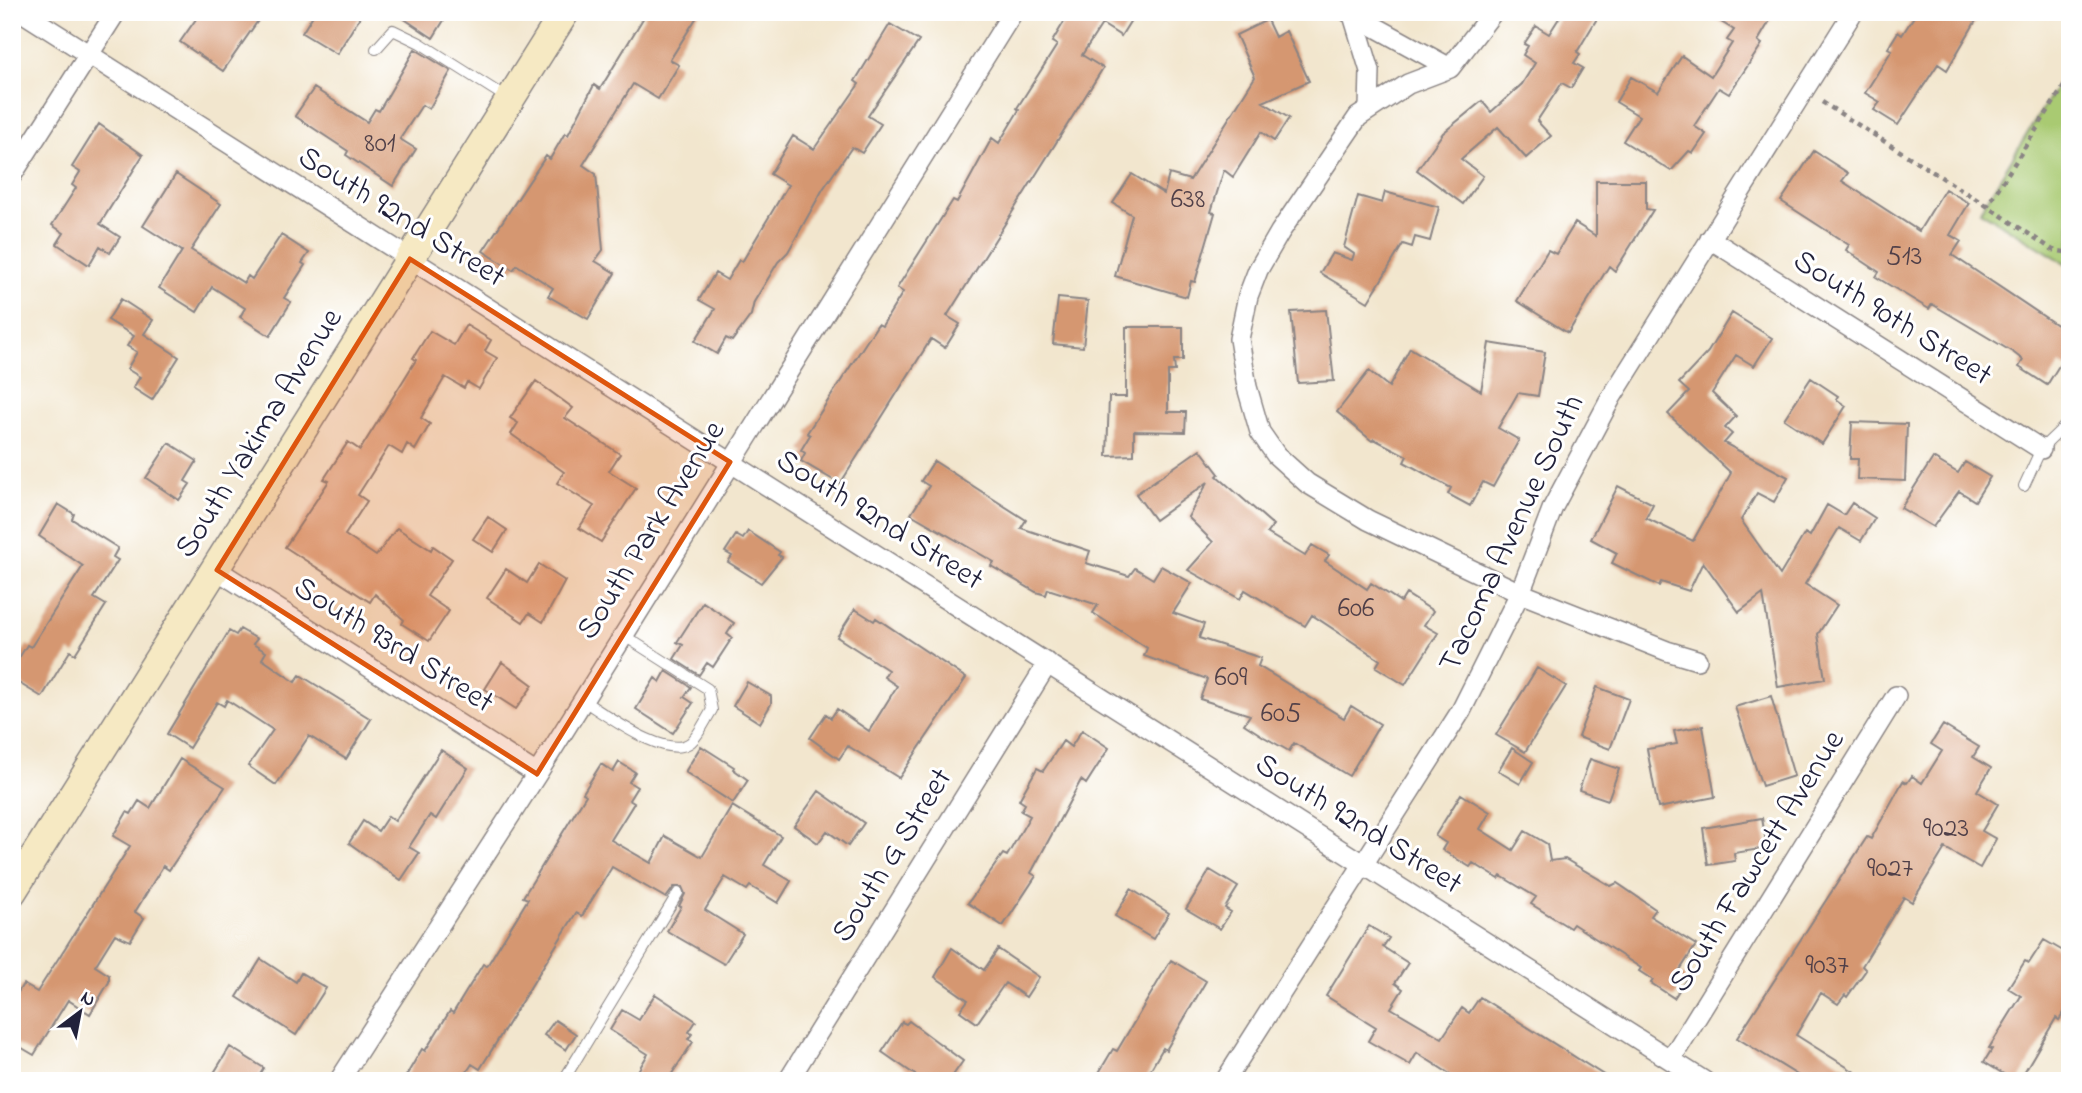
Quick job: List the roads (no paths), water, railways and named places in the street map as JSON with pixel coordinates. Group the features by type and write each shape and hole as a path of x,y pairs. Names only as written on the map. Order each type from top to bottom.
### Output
{"main road":[{"name":"South Yakima Avenue","path":"12,892 217,570 565,12"}],"street":[{"name":"South 92nd Street","path":"22,12 1704,1081"},
{"path":"12,175 116,12"},
{"name":"South Park Avenue","path":"340,1081 537,774 730,461 1013,12"},
{"path":"1493,12 1450,68 1408,84 1369,109 1347,130 1258,270 1248,296 1239,339 1241,363 1260,432 1276,455 1307,483 1368,520 1520,593 1667,651 1697,660"},
{"name":"Tacoma Avenue South","path":"1225,1081 1461,711 1520,593 1553,507 1611,397 1853,12"},
{"path":"1351,14 1450,68"},
{"path":"1351,14 1370,71 1369,109"},
{"name":"South 90th Street","path":"1710,239 2041,449"},
{"name":"South 93rd Street","path":"217,570 537,774"},
{"name":"South G Street","path":"788,1081 1048,663"},
{"name":"South Fawcett Avenue","path":"1671,1059 1896,696"}],"lane":[{"path":"376,50 393,30 420,43 510,100"},
{"path":"2024,486 2041,449 2070,421"},
{"path":"582,700 659,744 680,747 692,742 712,710 708,689 623,634"},
{"path":"563,1081 678,893"}]}
